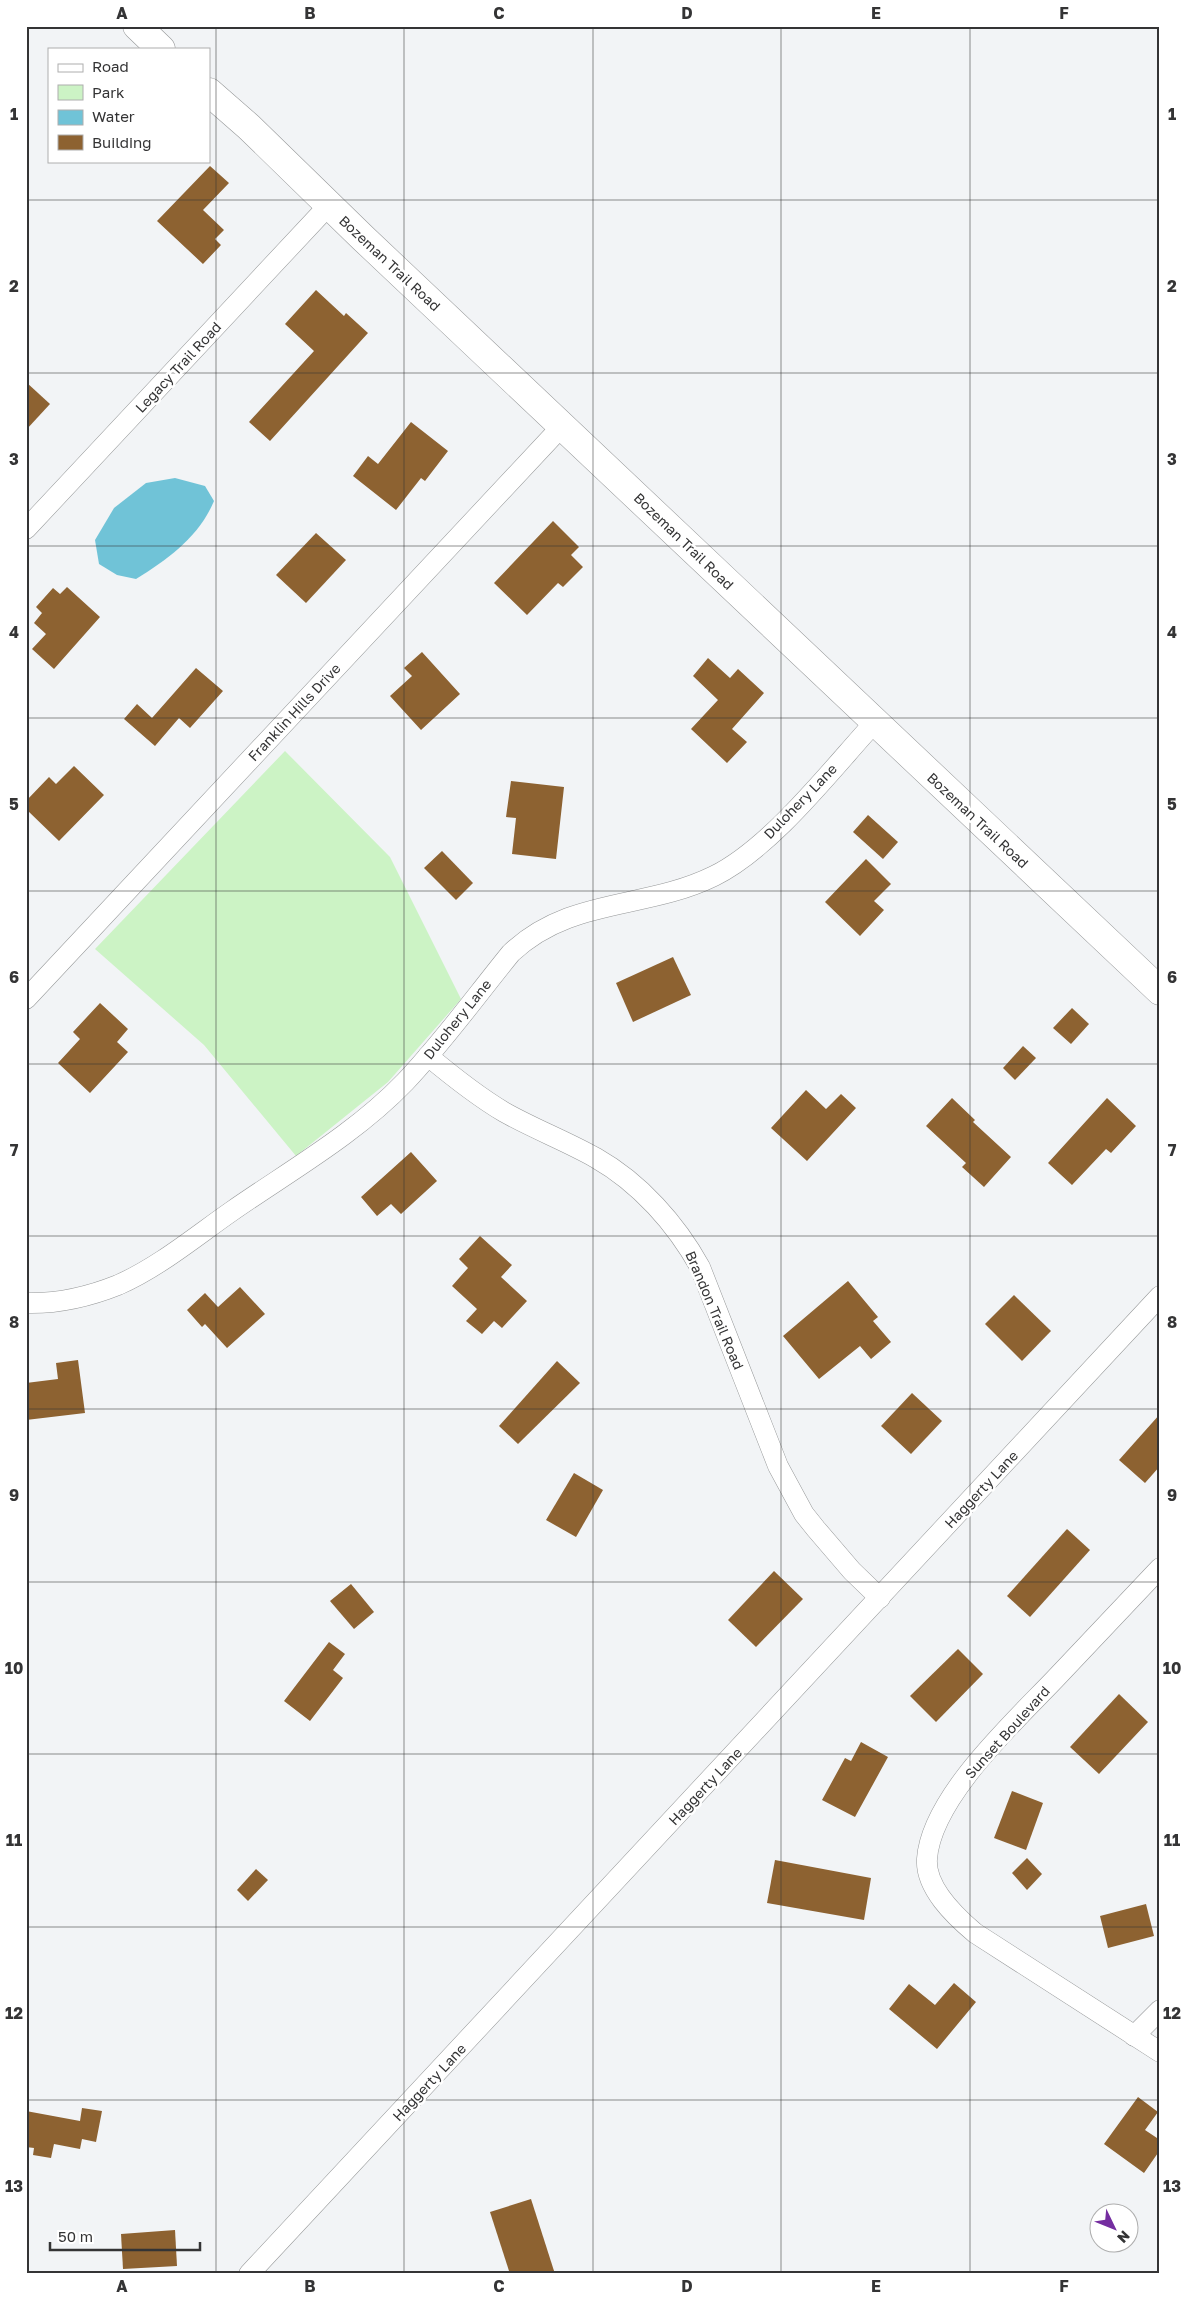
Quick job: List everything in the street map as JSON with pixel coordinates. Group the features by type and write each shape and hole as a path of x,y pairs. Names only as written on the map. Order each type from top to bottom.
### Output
{"street":[{"path":"137,26 160,48"},
{"name":"Bozeman Trail Road","path":"210,93 249,127 874,722 1160,990"},
{"name":"Legacy Trail Road","path":"26,530 330,206"},
{"name":"Franklin Hills Drive","path":"26,999 563,425"},
{"name":"Dulohery Lane","path":"26,1303 62,1302 82,1298 120,1284 154,1264 330,1145 378,1108 428,1056 511,953 526,938 554,922 577,914 680,888 714,876 769,836 810,795 874,722"},
{"name":"Brandon Trail Road","path":"428,1056 461,1083 502,1111 599,1159 634,1186 661,1212 688,1245 700,1267 778,1466 804,1514 852,1571 880,1598"},
{"name":"Haggerty Lane","path":"249,2274 1160,1296"},
{"name":"Sunset Boulevard","path":"1160,1568 988,1750 960,1785 940,1817 930,1843 927,1860 933,1884 943,1901 975,1933 1160,2052"},
{"path":"1134,2036 1160,2010"}],"green space":[{"path":"285,751 390,857 461,999 388,1082 296,1156 204,1045 95,949"}],"water":[{"path":"175,478 205,486 214,501 200,526 171,555 136,579 117,575 99,564 95,540 114,508 146,483"}],"building":[{"path":"210,166 229,183 203,210 224,230 215,239 221,245 203,264 157,221"},
{"path":"316,290 344,316 346,313 368,333 270,441 249,422 314,351 285,324"},
{"path":"26,382 50,404 26,430"},
{"path":"411,422 448,451 425,481 421,478 396,510 353,476 368,456 378,464"},
{"path":"553,521 579,547 571,555 583,567 563,587 558,583 527,615 494,583"},
{"path":"316,533 346,560 306,603 276,575"},
{"path":"67,587 100,617 54,669 32,649 46,634 34,623 42,613 36,607 53,588 60,594"},
{"path":"422,652 460,694 421,730 390,696 412,676 404,668"},
{"path":"708,658 730,678 738,669 764,693 732,729 747,742 727,763 691,729 718,700 693,676"},
{"path":"196,668 223,691 190,728 179,718 155,746 124,719 137,704 152,718"},
{"path":"74,766 104,795 59,841 26,809 26,801 49,777 56,784"},
{"path":"511,781 564,787 556,859 512,854 516,818 506,817"},
{"path":"868,815 898,842 883,859 853,832"},
{"path":"442,851 473,883 456,900 424,868"},
{"path":"866,859 891,884 874,901 884,910 860,936 825,902"},
{"path":"673,957 691,995 633,1022 616,983"},
{"path":"100,1003 128,1029 117,1042 128,1052 90,1093 58,1063 80,1039 73,1032"},
{"path":"1072,1008 1089,1024 1071,1044 1053,1028"},
{"path":"1023,1046 1036,1058 1015,1080 1003,1068"},
{"path":"806,1090 826,1109 841,1094 856,1108 807,1161 771,1128"},
{"path":"952,1098 975,1120 973,1122 1011,1157 984,1187 962,1167 966,1163 926,1126"},
{"path":"1107,1098 1136,1126 1111,1153 1106,1149 1072,1185 1048,1163"},
{"path":"411,1152 437,1181 401,1214 391,1204 377,1216 361,1197"},
{"path":"480,1236 512,1265 501,1277 527,1301 502,1328 494,1321 482,1334 466,1321 477,1309 452,1286 468,1268 459,1259"},
{"path":"848,1281 878,1317 873,1321 891,1342 871,1359 860,1346 819,1379 783,1336"},
{"path":"240,1287 265,1314 227,1348 205,1324 202,1327 187,1310 205,1293 218,1307"},
{"path":"1014,1295 1051,1331 1022,1361 985,1324"},
{"path":"78,1360 85,1413 26,1420 26,1383 58,1379 56,1363"},
{"path":"557,1361 580,1383 518,1444 499,1426"},
{"path":"912,1393 942,1421 911,1454 881,1426"},
{"path":"1160,1414 1160,1466 1145,1483 1119,1460"},
{"path":"574,1473 603,1490 576,1537 546,1520"},
{"path":"1067,1529 1090,1550 1030,1617 1007,1596"},
{"path":"774,1571 803,1599 756,1647 728,1620"},
{"path":"351,1584 374,1612 354,1629 330,1601"},
{"path":"329,1642 345,1654 333,1670 343,1678 310,1721 284,1701"},
{"path":"958,1649 983,1674 936,1722 910,1696"},
{"path":"1119,1694 1148,1722 1099,1774 1070,1747"},
{"path":"861,1742 888,1757 855,1817 822,1800 845,1758 851,1761"},
{"path":"1012,1791 1043,1803 1026,1850 994,1838"},
{"path":"1027,1858 1042,1874 1027,1890 1012,1873"},
{"path":"775,1860 871,1878 864,1920 767,1903"},
{"path":"256,1869 268,1880 248,1901 237,1890"},
{"path":"1146,1904 1154,1936 1108,1948 1100,1916"},
{"path":"954,1983 976,2002 937,2049 889,2009 909,1984 935,2005"},
{"path":"1138,2097 1158,2112 1145,2130 1160,2140 1160,2150 1144,2173 1104,2144"},
{"path":"82,2108 102,2111 96,2142 82,2139 80,2149 54,2144 51,2158 33,2155 34,2148 26,2147 26,2111 80,2121"},
{"path":"531,2199 555,2274 510,2274 490,2212"},
{"path":"175,2230 177,2266 123,2269 121,2234"}]}
